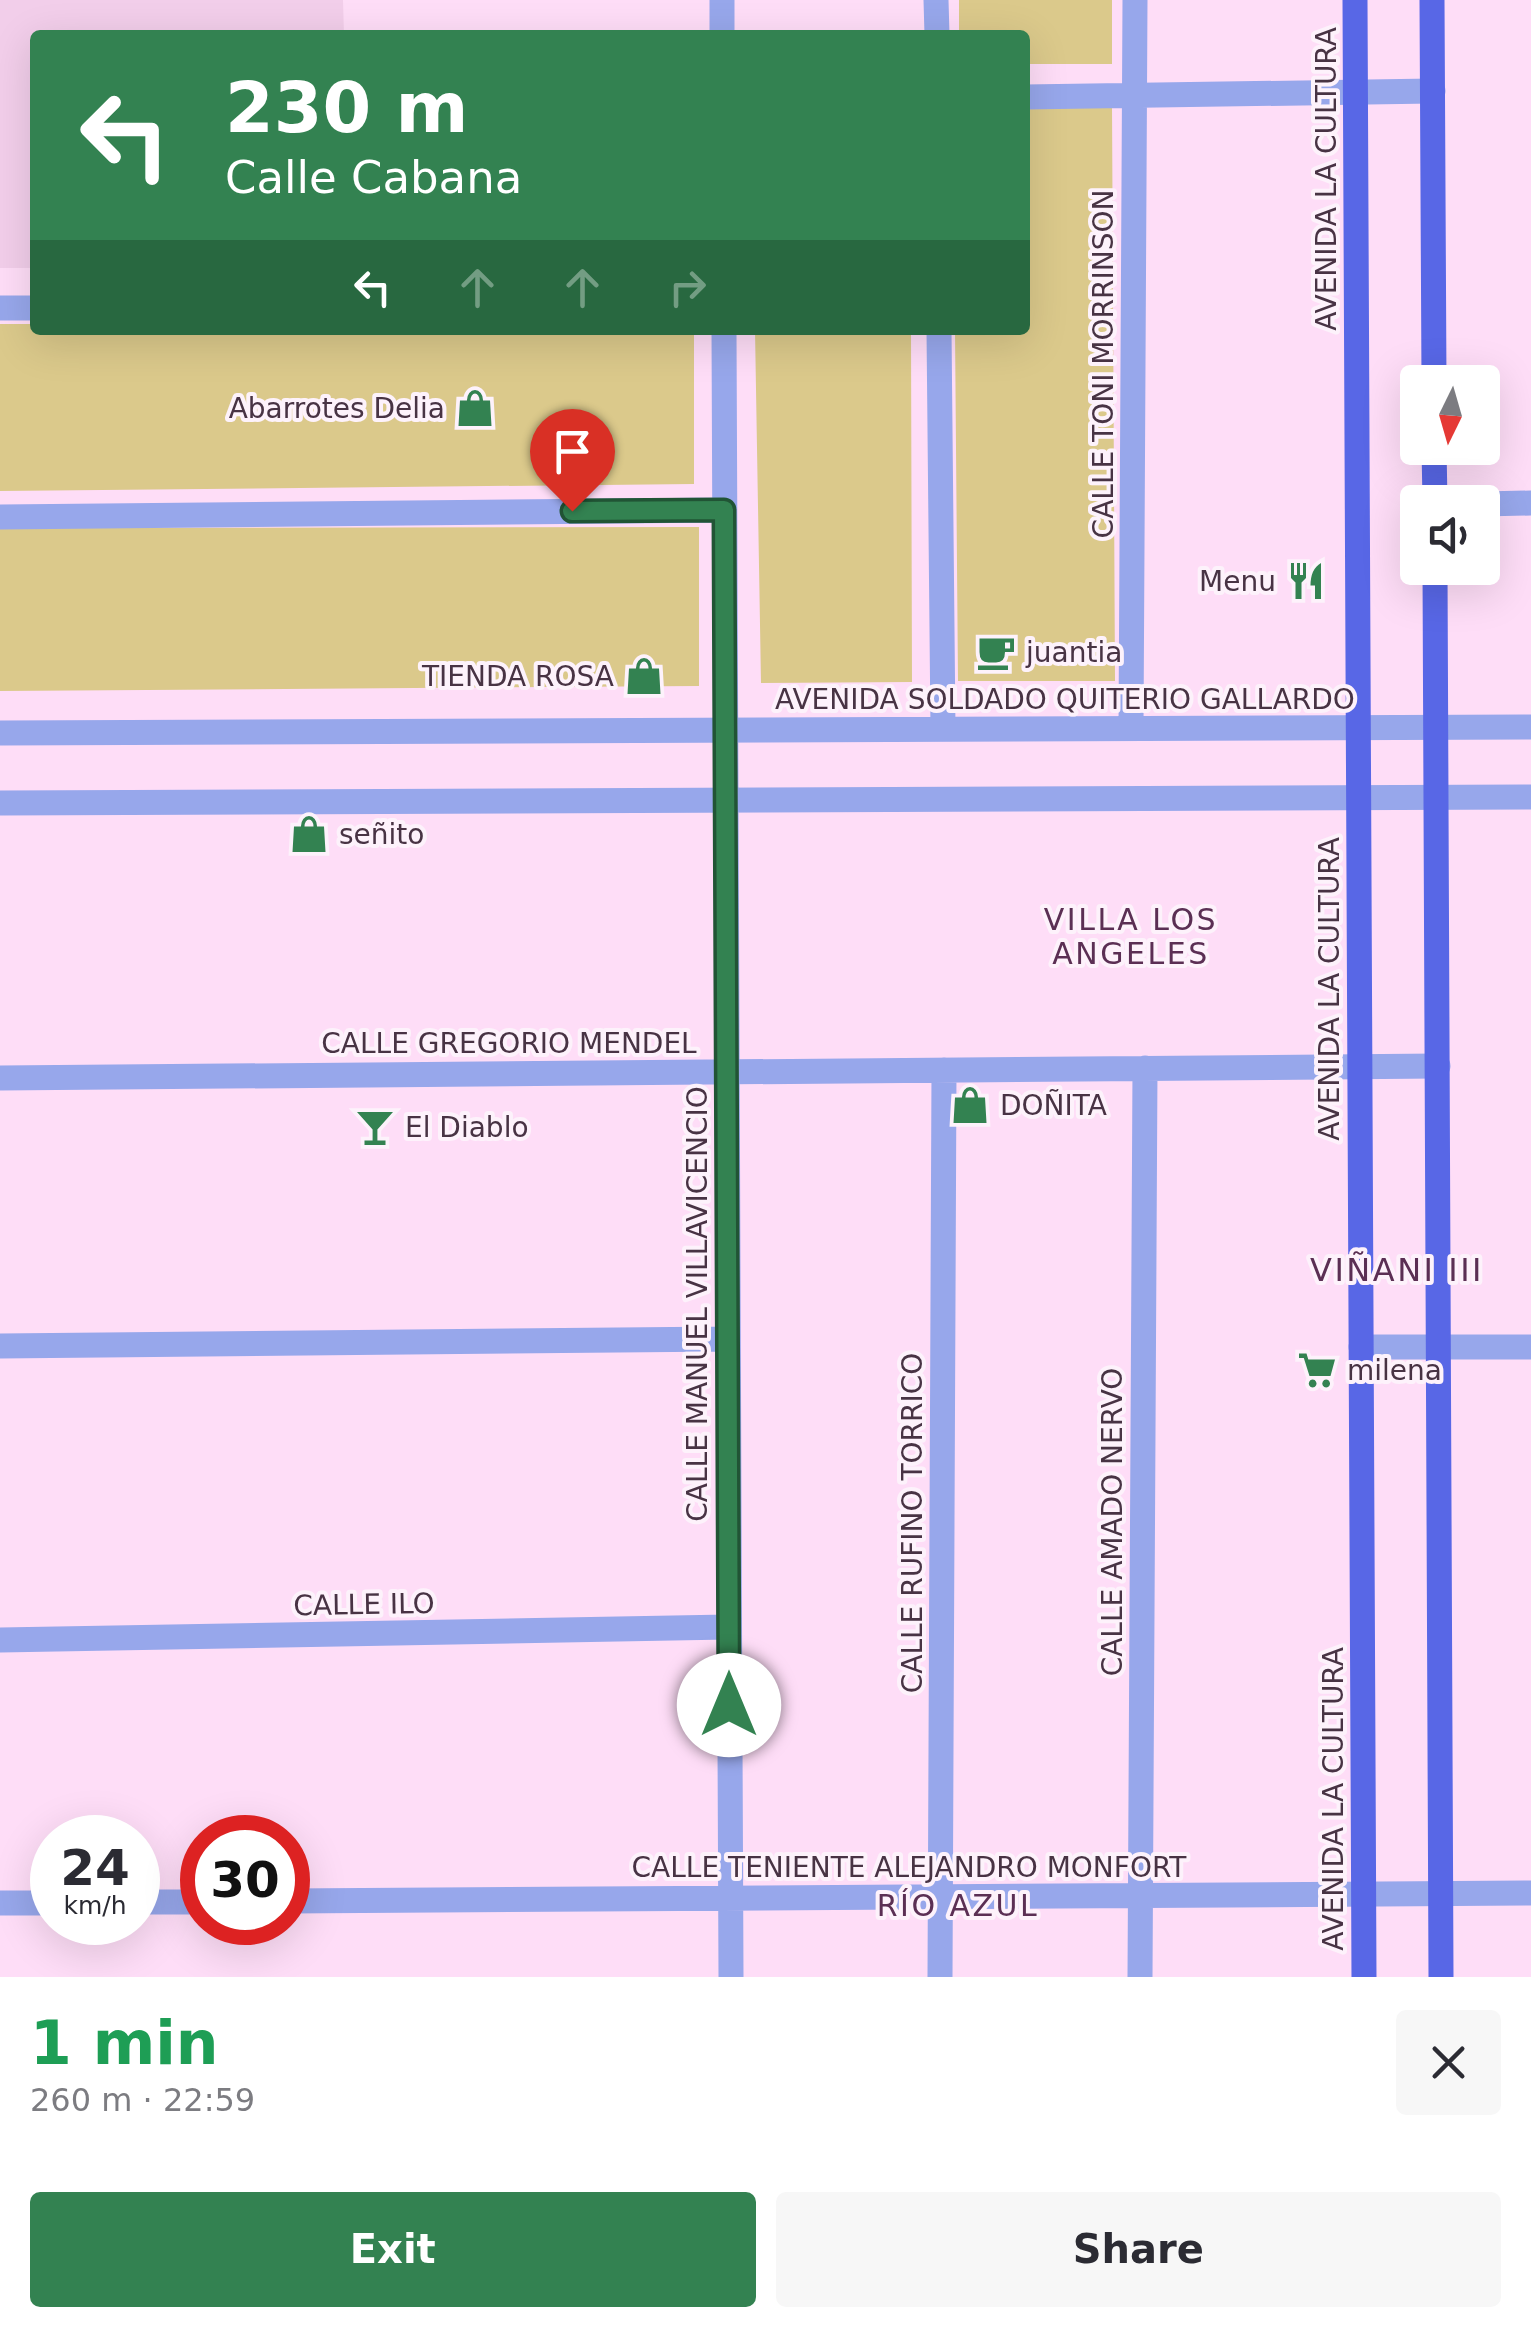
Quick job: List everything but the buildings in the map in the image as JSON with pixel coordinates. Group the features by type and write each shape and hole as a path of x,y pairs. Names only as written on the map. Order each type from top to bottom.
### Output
{"main road":[{"name":"AVENIDA LA CULTURA","path":"1355,0 1364,1977"},
{"path":"1432,0 1434,365"},
{"path":"1435,585 1442,1977"}],"street":[{"path":"722,0 722,30"},
{"path":"936,0 937,30"},
{"name":"CALLE TONI MORRINSON","path":"1131,728 1135,0"},
{"path":"1030,97 1433,91"},
{"path":"0,308 30,308"},
{"name":"CALLE MANUEL VILLAVICENCIO","path":"724,335 731,1977"},
{"path":"940,335 943,729"},
{"path":"1500,504 1531,503"},
{"path":"0,517 724,510"},
{"name":"AVENIDA SOLDADO QUITERIO GALLARDO","path":"0,732 1531,727"},
{"path":"0,803 1531,798"},
{"name":"CALLE GREGORIO MENDEL","path":"0,1078 1438,1066"},
{"name":"CALLE AMADO NERVO","path":"1140,1977 1144,1068"},
{"name":"CALLE RUFINO TORRICO","path":"940,1977 944,1070"},
{"path":"0,1346 727,1339"},
{"path":"1361,1347 1531,1347"},
{"name":"CALLE ILO","path":"0,1640 728,1628"},
{"name":"CALLE TENIENTE ALEJANDRO MONFORT","path":"310,1901 1531,1893"},
{"path":"0,1903 30,1903"}],"shaded area":[{"path":"0,0 343,0 344,30 30,30 30,268 0,268"}],"place":[{"name":"Abarrotes Delia","path":"475,408"},
{"name":"Menu","path":"1306,581"},
{"name":"juantia","path":"996,652"},
{"name":"TIENDA ROSA","path":"644,676"},
{"name":"señito","path":"309,834"},
{"name":"DOÑITA","path":"970,1105"},
{"name":"El Diablo","path":"375,1127"},
{"name":"milena","path":"1317,1370"}],"district":[{"name":"VILLA LOS ANGELES","path":"1131,937"},
{"name":"VIÑANI III","path":"1397,1270"},
{"name":"RÍO AZUL","path":"958,1906"}],"route":[{"path":"572,511 724,510 729,1705"}]}
